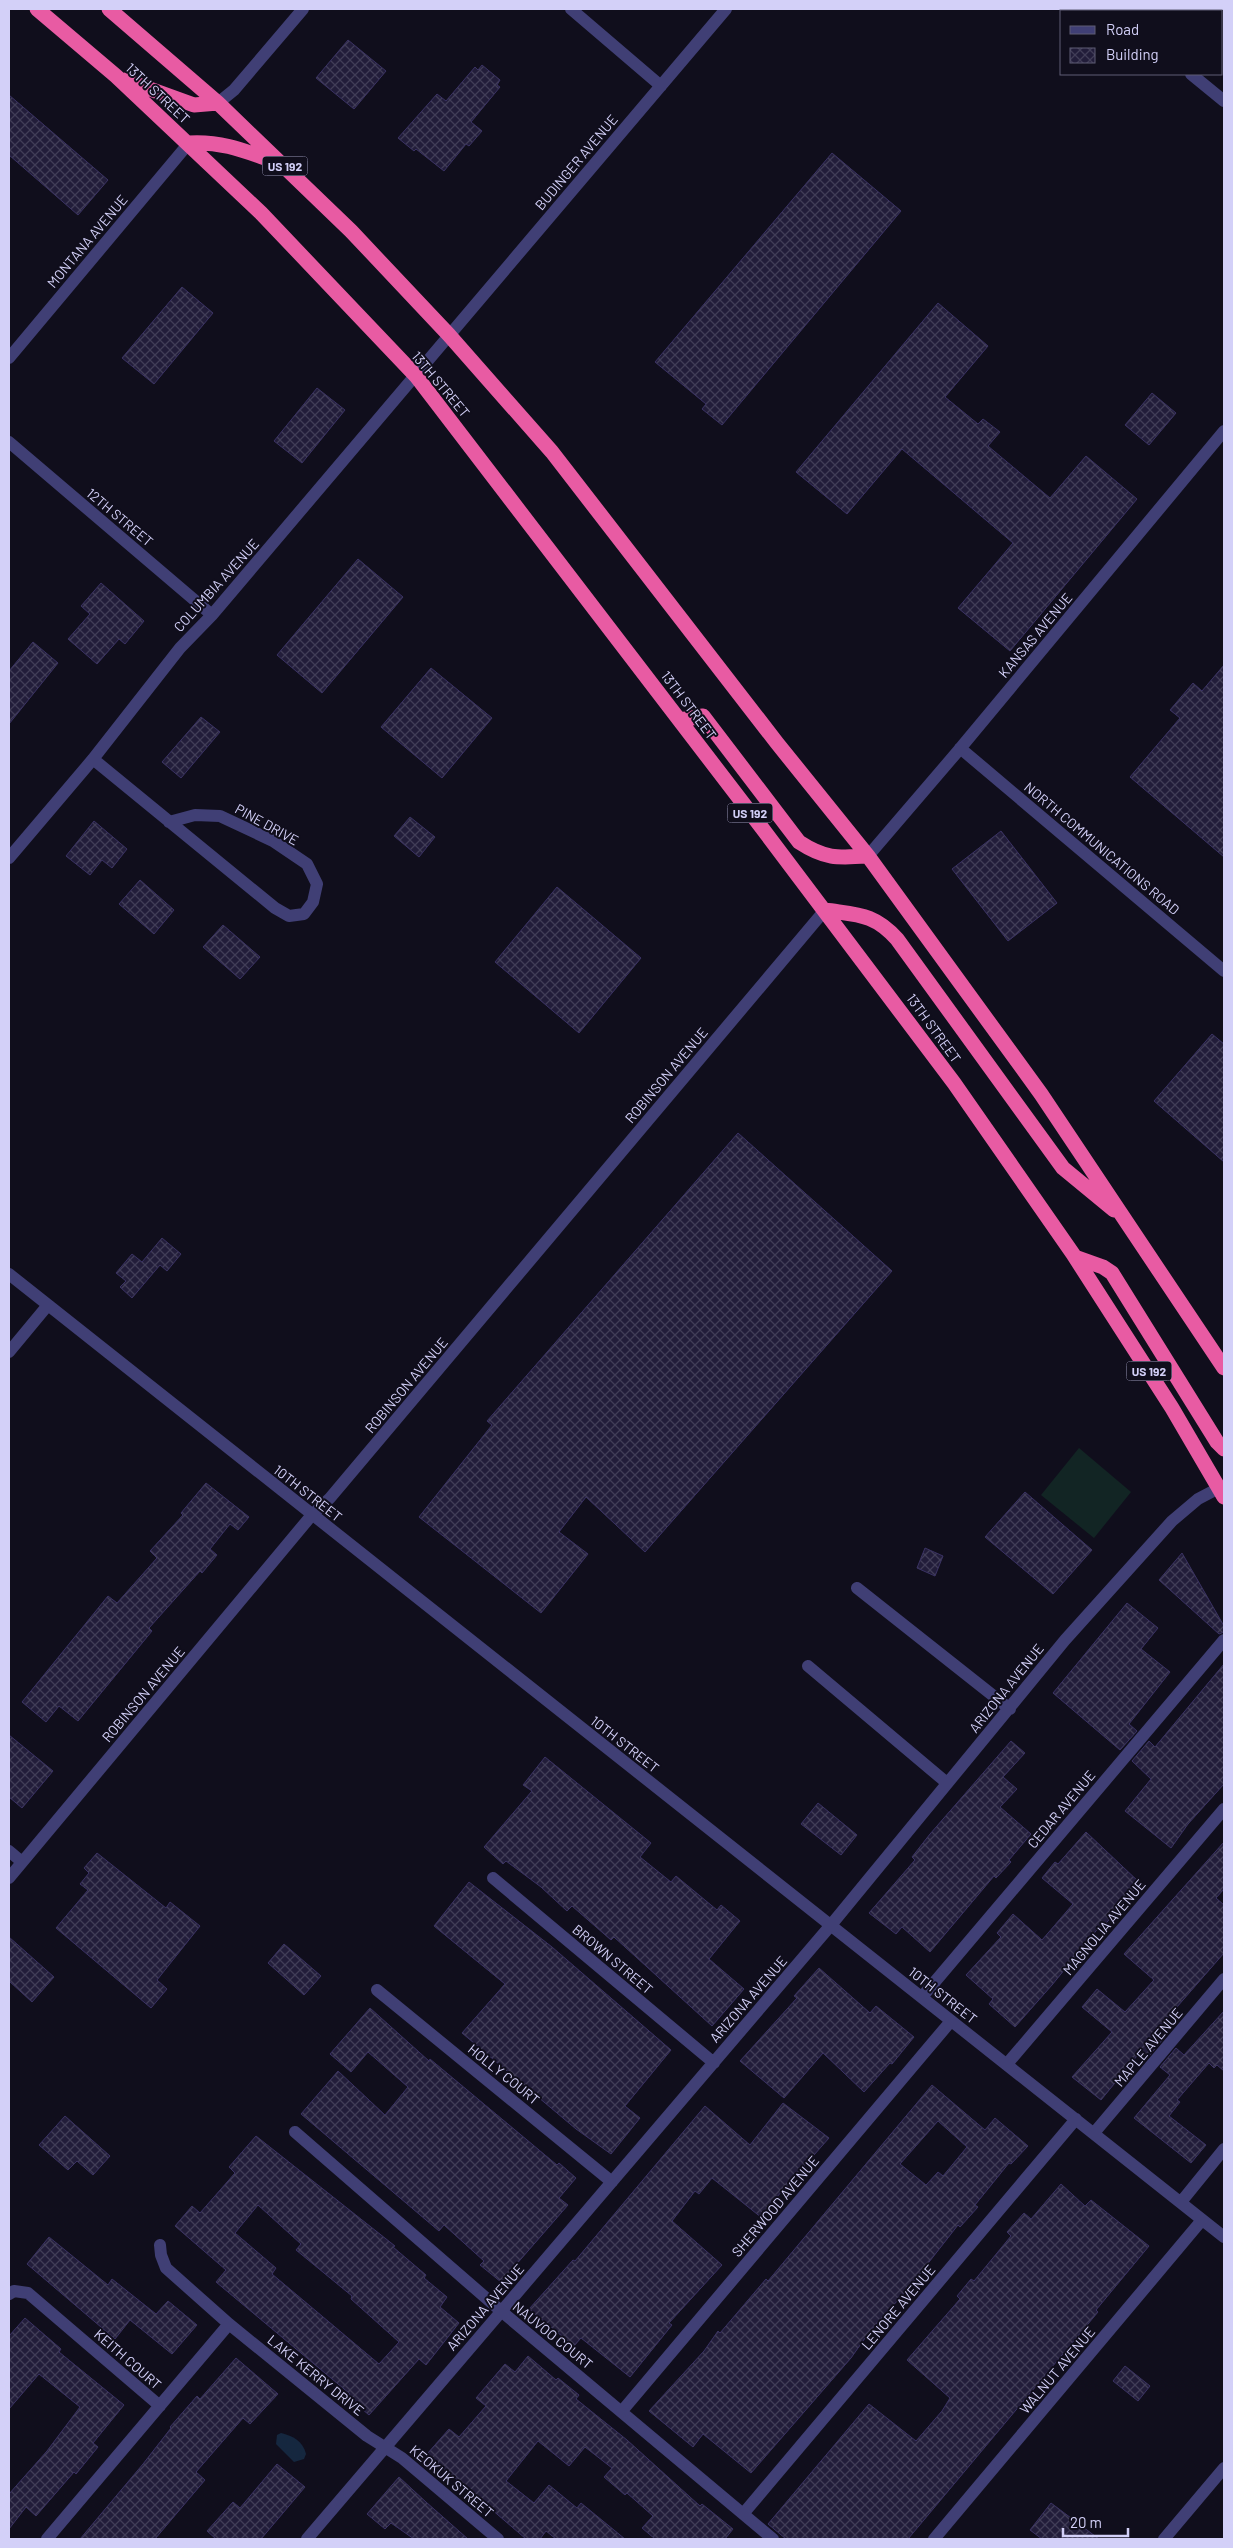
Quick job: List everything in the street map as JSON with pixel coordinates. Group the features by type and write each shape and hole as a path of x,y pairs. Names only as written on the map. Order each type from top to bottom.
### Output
{"highway":[{"name":"13TH STREET","path":"37,9 116,76 262,213 416,376 825,910 954,1083 1075,1257 1172,1408 1222,1491"},
{"name":"US 192","path":"110,9 218,103 351,231 449,335 552,452 777,744 868,856 1041,1094 1129,1222 1224,1368"},
{"path":"116,76 194,105 218,103"},
{"path":"188,143 211,142 233,146 282,164"},
{"path":"680,720 703,716 799,842 816,853 834,858 868,856"},
{"path":"825,910 870,918 884,925 897,938 1063,1168 1129,1222"},
{"path":"1075,1257 1103,1267 1112,1273 1217,1442 1224,1449"}],"street":[{"path":"218,103 234,90 303,9"},
{"path":"571,9 661,86"},
{"name":"BUDINGER AVENUE","path":"449,335 726,9"},
{"path":"1192,75 1224,101"},
{"name":"MONTANA AVENUE","path":"9,358 188,143"},
{"name":"COLUMBIA AVENUE","path":"9,858 93,759 180,648 212,615 449,335"},
{"name":"KANSAS AVENUE","path":"868,856 1224,431"},
{"name":"12TH STREET","path":"9,442 212,615"},
{"name":"NORTH COMMUNICATIONS ROAD","path":"960,748 1224,971"},
{"name":"PINE DRIVE","path":"93,759 169,822 275,908 289,916 304,914 313,902 317,884 307,864 273,841 220,816 195,815 169,822"},
{"name":"ROBINSON AVENUE","path":"9,1878 311,1516 330,1498 825,910"},
{"name":"10TH STREET","path":"9,1274 311,1516 1224,2237"},
{"path":"9,1352 48,1305"},
{"name":"ARIZONA AVENUE","path":"307,2539 831,1925 1065,1640 1172,1520 1198,1499 1222,1491"},
{"path":"858,1588 1010,1709"},
{"name":"CEDAR AVENUE","path":"922,1997 1224,1640"},
{"path":"808,1666 947,1783"},
{"name":"MAGNOLIA AVENUE","path":"1007,2064 1224,1809"},
{"path":"9,1851 22,1862"},
{"name":"BROWN STREET","path":"493,1878 714,2063"},
{"name":"MAPLE AVENUE","path":"1094,2133 1224,1980"},
{"name":"HOLLY COURT","path":"377,1990 612,2182"},
{"name":"SHERWOOD AVENUE","path":"622,2411 951,2021"},
{"name":"LENORE AVENUE","path":"743,2514 1076,2119"},
{"name":"NAUVOO COURT","path":"295,2132 501,2312 622,2411 773,2539"},
{"path":"1181,2202 1224,2149"},
{"name":"WALNUT AVENUE","path":"934,2539 1202,2220"},
{"name":"LAKE KERRY DRIVE","path":"160,2245 161,2255 166,2268 229,2324 367,2436 385,2447"},
{"name":"KEITH COURT","path":"9,2294 14,2291 28,2293 160,2406 47,2539"},
{"path":"160,2406 229,2324"},
{"name":"KEOKUK STREET","path":"385,2447 402,2458 498,2539"},
{"path":"1164,2539 1224,2468"}],"green space":[{"path":"1079,1448 1131,1492 1094,1538 1041,1495"}],"water":[{"path":"281,2433 300,2442 305,2449 304,2459 294,2462 276,2444 277,2435"}],"building":[{"path":"348,40 386,71 354,109 316,78"},
{"path":"482,65 500,80 497,85 500,87 471,122 482,131 469,146 466,144 444,171 416,149 414,151 398,138 437,94 446,101 475,67 478,70"},
{"path":"9,95 108,180 78,215 9,155"},
{"path":"832,153 901,211 722,425 702,409 706,404 655,362"},
{"path":"182,287 213,313 154,384 122,358"},
{"path":"938,303 988,346 945,397 978,424 983,419 1000,432 988,446 1050,498 1086,456 1137,499 1010,651 958,608 1013,543 902,449 847,514 796,472"},
{"path":"317,388 345,410 302,463 274,441"},
{"path":"1152,393 1176,413 1149,445 1125,425"},
{"path":"358,559 403,597 322,693 277,655"},
{"path":"101,583 144,621 125,644 119,639 97,664 68,639 90,614 81,606"},
{"path":"33,642 58,663 9,724 9,671"},
{"path":"1224,665 1224,857 1130,777 1180,718 1170,710 1193,683 1202,691"},
{"path":"431,668 492,718 442,778 381,727"},
{"path":"201,717 220,732 181,778 162,762"},
{"path":"410,817 435,837 419,857 394,836"},
{"path":"94,821 127,849 112,868 102,860 90,875 66,856"},
{"path":"1001,831 1057,903 1008,941 952,869"},
{"path":"140,880 174,910 154,934 119,904"},
{"path":"557,887 641,958 579,1033 495,962"},
{"path":"223,925 260,957 240,979 203,947"},
{"path":"1212,1034 1224,1044 1224,1162 1154,1101"},
{"path":"738,1133 892,1271 645,1552 586,1497 559,1532 588,1554 541,1613 419,1517 492,1425 487,1421"},
{"path":"162,1238 181,1254 167,1271 160,1265 132,1298 120,1287 126,1281 116,1273 132,1254 142,1262"},
{"path":"206,1483 249,1517 238,1530 230,1524 210,1549 217,1555 202,1573 200,1571 149,1628 152,1631 78,1721 59,1706 46,1722 22,1702 108,1596 117,1603 157,1558 150,1551 183,1515 181,1513"},
{"path":"1025,1492 1092,1550 1053,1594 985,1537"},
{"path":"925,1548 943,1556 935,1576 917,1568"},
{"path":"1182,1553 1224,1626 1224,1632 1219,1634 1159,1580"},
{"path":"1127,1603 1158,1628 1141,1649 1170,1672 1129,1724 1137,1731 1120,1750 1053,1693"},
{"path":"1224,1664 1224,1784 1188,1824 1171,1848 1125,1811 1151,1779 1132,1761 1149,1741 1155,1747"},
{"path":"9,1735 53,1771 22,1808 9,1797"},
{"path":"1011,1741 1025,1753 1003,1777 1017,1789 1000,1807 1031,1834 1009,1860 1011,1862 996,1878 994,1876 930,1952 902,1927 896,1934 869,1913 915,1860 912,1857 930,1834"},
{"path":"545,1757 651,1843 640,1857 671,1882 676,1876 717,1910 721,1905 740,1921 709,1959 744,1989 712,2026 614,1937 611,1940 572,1906 567,1911 541,1887 506,1861 503,1864 484,1847 532,1791 523,1785"},
{"path":"818,1803 857,1835 841,1855 801,1824"},
{"path":"1086,1832 1140,1883 1102,1928 1100,1926 1015,2027 989,2004 993,1999 966,1975 1001,1937 997,1933 1013,1914 1042,1940 1073,1904 1042,1878 1055,1862 1058,1864"},
{"path":"1224,1842 1224,1889 1216,1898 1224,1905 1224,1953 1156,2031 1164,2038 1148,2057 1141,2051 1101,2100 1072,2077 1112,2032 1082,2007 1097,1989 1125,2012 1154,1980 1124,1954"},
{"path":"97,1853 166,1908 170,1902 200,1926 157,1980 167,1989 151,2008 56,1928 88,1890 80,1884 89,1873 84,1868"},
{"path":"469,1882 552,1947 671,2050 625,2106 640,2118 611,2154 576,2129 462,2033 505,1984 434,1926"},
{"path":"9,1937 54,1977 32,2002 9,1981"},
{"path":"284,1944 321,1976 304,1995 268,1963"},
{"path":"819,1968 870,2013 876,2006 914,2037 892,2064 890,2063 864,2092 823,2053 784,2098 740,2061 797,1998 794,1996"},
{"path":"370,2008 429,2061 430,2059 557,2165 559,2163 576,2178 559,2198 568,2205 501,2282 480,2265 484,2261 444,2225 439,2231 301,2114 338,2071 385,2115 408,2087 368,2052 351,2072 330,2054"},
{"path":"1224,2011 1224,2071 1217,2065 1214,2068 1209,2063 1177,2100 1180,2102 1169,2116 1206,2145 1191,2163 1134,2118 1170,2075 1160,2067 1176,2048 1184,2055"},
{"path":"932,2085 985,2130 995,2118 1028,2146 1011,2164 1009,2163 975,2205 978,2207 960,2227 958,2225 908,2289 870,2331 851,2358 751,2473 703,2434 693,2447 649,2411 704,2351 718,2331 720,2333 766,2279 768,2281","holes":["938,2121 967,2147 943,2176 938,2172 926,2185 900,2164"]},
{"path":"783,2103 829,2138 776,2198 762,2218 712,2178 699,2194 695,2191 672,2221 722,2265 669,2323 672,2325 630,2377 581,2338 574,2346 529,2309 573,2260 575,2261 705,2106 750,2145"},
{"path":"65,2116 110,2156 93,2175 77,2161 68,2170 39,2145"},
{"path":"256,2136 395,2246 393,2247 426,2275 424,2278 447,2297 440,2307 459,2323 426,2365 419,2359 369,2415 347,2396 350,2394 216,2282 226,2270 175,2226 192,2206 200,2213 235,2173 229,2167","holes":["258,2205 301,2244 296,2250 352,2296 351,2299 399,2342 379,2364 272,2274 276,2268 235,2233"]},
{"path":"1061,2184 1085,2206 1091,2200 1149,2246 1096,2310 1098,2312 908,2539 786,2539 768,2524 869,2404 916,2441 942,2411 950,2398 907,2360 960,2299 957,2296 971,2279 974,2281 1011,2236 1007,2232 1024,2213 1031,2219"},
{"path":"49,2237 108,2285 112,2279 156,2314 168,2301 197,2325 172,2354 130,2320 115,2339 27,2264"},
{"path":"25,2318 61,2349 59,2352 124,2405 93,2443 98,2447 76,2474 74,2472 36,2516 26,2507 9,2529 9,2494 47,2451 80,2407 39,2374 9,2409 9,2336"},
{"path":"528,2356 556,2380 558,2378 579,2395 576,2399 627,2440 700,2506 702,2504 733,2529 725,2539 655,2539 642,2528 653,2516 627,2493 625,2495 604,2477 612,2468 585,2447 569,2466 538,2441 506,2481 534,2503 549,2485 577,2508 581,2503 625,2539 556,2539 546,2531 540,2539 526,2539 427,2454 449,2429 459,2437 486,2406 476,2398 505,2364 515,2372"},
{"path":"236,2358 278,2394 250,2424 243,2418 196,2472 205,2480 155,2539 80,2539 143,2464 170,2427 197,2396 200,2399"},
{"path":"1125,2366 1150,2386 1138,2401 1113,2381"},
{"path":"277,2464 305,2487 261,2539 216,2539 207,2531 233,2502 240,2508"},
{"path":"399,2477 468,2539 414,2539 391,2523 385,2529 367,2514"},
{"path":"1051,2503 1099,2539 1042,2539 1030,2530"}]}
